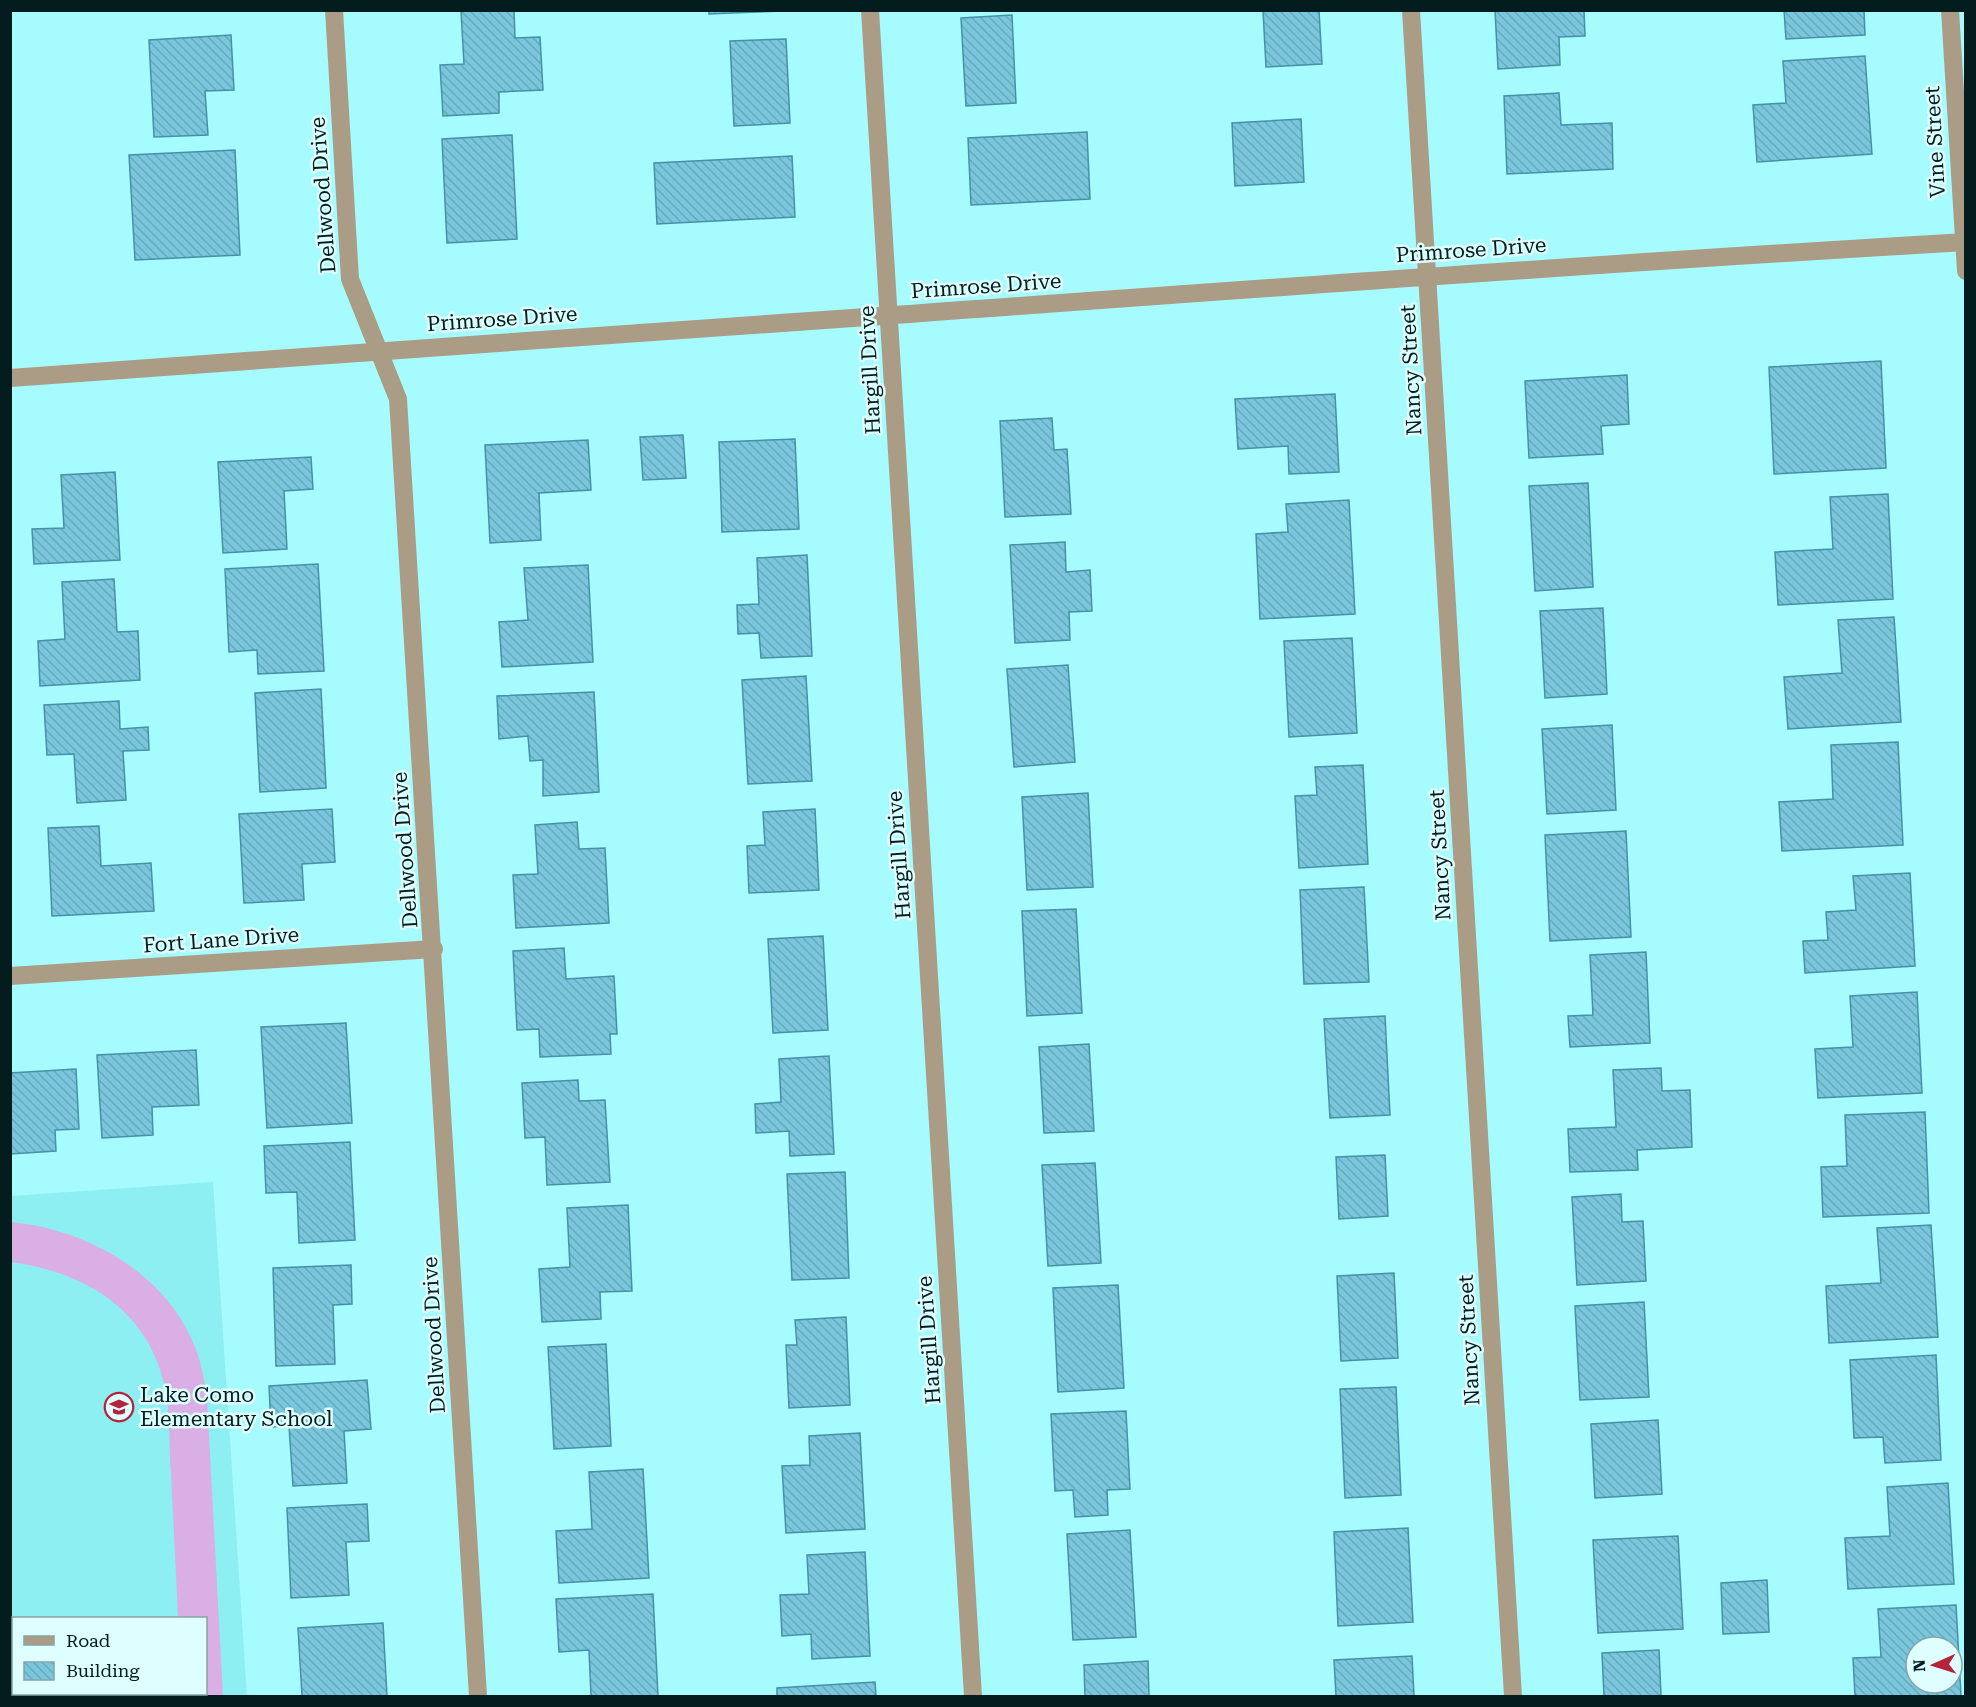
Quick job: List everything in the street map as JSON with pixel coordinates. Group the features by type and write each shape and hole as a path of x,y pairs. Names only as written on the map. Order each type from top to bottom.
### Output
{"street":[{"name":"Dellwood Drive","path":"334,10 350,279 398,399 434,949 478,1696"},
{"name":"Hargill Drive","path":"870,10 974,1696"},
{"name":"Nancy Street","path":"1411,10 1513,1696"},
{"name":"Vine Street","path":"1950,10 1965,271"},
{"name":"Primrose Drive","path":"10,378 377,349 889,316 1427,275 1965,242"},
{"name":"Fort Lane Drive","path":"10,976 434,949"}],"shaded area":[{"name":"Lake Como Elementary School","path":"213,1182 247,1696 11,1696 11,1196"},
{"path":"11,1222 38,1226 92,1244 117,1257 161,1293 178,1315 192,1340 200,1361 207,1398 223,1696 182,1696 207,1695 207,1617 178,1617 168,1407 160,1368 148,1343 133,1321 114,1303 92,1288 67,1276 11,1262"}],"building":[{"path":"514,10 515,38 540,37 543,90 499,92 499,113 443,116 440,65 464,64 461,11"},
{"path":"709,10 781,10 781,11 709,14"},
{"path":"1263,10 1319,10 1322,64 1266,67"},
{"path":"1495,10 1584,10 1585,36 1559,37 1560,65 1498,69"},
{"path":"1784,10 1864,10 1865,35 1786,39"},
{"path":"1012,15 1016,103 966,106 961,18"},
{"path":"231,35 234,90 205,91 208,135 154,137 149,40"},
{"path":"786,39 790,123 734,126 730,41"},
{"path":"1865,56 1872,154 1757,162 1753,105 1786,103 1783,61"},
{"path":"1559,93 1561,125 1612,123 1613,169 1507,174 1504,96"},
{"path":"1301,119 1304,182 1235,186 1232,123"},
{"path":"1087,132 1090,199 971,205 968,138"},
{"path":"512,135 517,239 447,243 442,139"},
{"path":"235,150 240,255 135,260 129,155"},
{"path":"792,156 795,217 657,224 654,163"},
{"path":"1881,361 1886,468 1774,474 1769,367"},
{"path":"1627,375 1629,424 1601,426 1603,454 1529,458 1525,381"},
{"path":"1335,394 1339,472 1289,474 1288,446 1238,449 1235,399"},
{"path":"1052,418 1054,450 1067,449 1071,514 1005,517 1000,421"},
{"path":"683,435 686,478 643,480 640,437"},
{"path":"795,439 799,529 722,532 719,442"},
{"path":"588,440 591,490 539,493 541,540 490,543 485,445"},
{"path":"311,457 313,489 284,491 287,549 223,553 218,462"},
{"path":"115,472 120,560 34,564 32,529 64,528 61,475"},
{"path":"1588,483 1593,587 1535,591 1529,486"},
{"path":"1888,494 1893,599 1778,605 1775,552 1833,549 1830,497"},
{"path":"1349,500 1355,614 1260,619 1256,534 1288,532 1286,504"},
{"path":"1065,542 1066,572 1090,570 1092,611 1069,612 1070,640 1015,643 1010,545"},
{"path":"807,555 812,656 761,658 759,633 738,634 737,605 759,604 757,558"},
{"path":"318,564 324,671 258,674 257,650 229,652 225,569"},
{"path":"588,565 593,662 502,667 499,622 528,620 524,568"},
{"path":"114,579 117,632 138,631 140,680 40,686 38,641 65,639 62,582"},
{"path":"1603,608 1607,694 1545,698 1540,611"},
{"path":"1894,617 1901,722 1788,729 1784,677 1842,673 1838,620"},
{"path":"1352,638 1357,733 1289,737 1284,641"},
{"path":"1068,665 1075,762 1014,767 1007,669"},
{"path":"806,676 812,781 748,784 742,680"},
{"path":"321,689 326,788 260,792 255,693"},
{"path":"594,692 599,792 543,796 543,760 530,761 528,736 499,739 497,696"},
{"path":"119,701 120,729 148,727 149,750 123,751 126,800 77,803 74,754 47,755 44,705"},
{"path":"1612,725 1616,810 1547,814 1542,729"},
{"path":"1898,742 1903,845 1782,851 1779,802 1833,799 1831,745"},
{"path":"1363,765 1368,864 1299,868 1295,796 1317,795 1315,767"},
{"path":"1088,793 1093,887 1027,890 1022,797"},
{"path":"332,809 335,862 302,864 304,900 244,903 239,814"},
{"path":"815,809 819,890 749,893 747,846 765,845 763,812"},
{"path":"577,822 579,849 605,848 609,923 516,928 513,875 538,874 535,825"},
{"path":"99,826 101,866 151,863 154,911 52,916 48,828"},
{"path":"1626,831 1631,937 1550,941 1545,835"},
{"path":"1910,873 1915,966 1805,973 1803,941 1828,940 1826,912 1856,910 1853,876"},
{"path":"1364,887 1369,982 1304,984 1300,890"},
{"path":"1076,909 1082,1013 1027,1016 1022,911"},
{"path":"823,936 828,1030 773,1033 768,939"},
{"path":"564,948 566,979 614,976 617,1034 610,1034 611,1054 540,1057 539,1029 517,1030 513,951"},
{"path":"1646,952 1650,1043 1570,1047 1568,1016 1593,1015 1590,955"},
{"path":"1917,992 1922,1093 1818,1098 1815,1049 1853,1047 1850,996"},
{"path":"1385,1016 1390,1115 1330,1118 1324,1019"},
{"path":"346,1023 352,1123 267,1128 261,1027"},
{"path":"1089,1044 1094,1131 1044,1133 1039,1047"},
{"path":"196,1050 199,1105 152,1107 153,1135 102,1138 97,1055"},
{"path":"829,1056 834,1154 790,1156 789,1131 756,1133 755,1104 781,1102 779,1059"},
{"path":"1661,1068 1662,1091 1690,1090 1692,1147 1637,1150 1638,1170 1570,1172 1568,1129 1616,1127 1613,1070"},
{"path":"76,1069 79,1129 55,1130 56,1151 10,1154 10,1073"},
{"path":"578,1080 579,1101 605,1100 610,1182 547,1185 545,1137 525,1138 522,1083"},
{"path":"1925,1112 1929,1213 1823,1217 1821,1167 1847,1166 1845,1115"},
{"path":"350,1142 355,1240 299,1243 297,1192 266,1193 264,1146"},
{"path":"1385,1155 1388,1216 1339,1219 1336,1157"},
{"path":"1095,1163 1101,1263 1048,1266 1042,1165"},
{"path":"845,1172 849,1278 792,1280 787,1174"},
{"path":"1621,1194 1622,1222 1643,1221 1646,1281 1577,1285 1572,1197"},
{"path":"628,1205 632,1291 600,1292 601,1319 542,1322 539,1269 570,1267 567,1208"},
{"path":"1931,1225 1938,1337 1829,1343 1826,1286 1881,1283 1877,1228"},
{"path":"351,1265 352,1304 333,1305 335,1364 276,1366 273,1268"},
{"path":"1394,1273 1398,1358 1341,1361 1337,1276"},
{"path":"1118,1285 1124,1388 1058,1392 1053,1288"},
{"path":"1644,1302 1649,1397 1580,1400 1575,1306"},
{"path":"846,1317 850,1405 789,1408 786,1345 797,1345 795,1320"},
{"path":"606,1344 611,1446 554,1449 548,1347"},
{"path":"1936,1355 1941,1460 1885,1463 1883,1437 1854,1438 1850,1360"},
{"path":"367,1380 371,1429 344,1431 347,1483 293,1486 289,1426 271,1427 269,1386"},
{"path":"1396,1387 1401,1495 1345,1498 1340,1389"},
{"path":"1126,1411 1130,1489 1107,1490 1108,1515 1075,1517 1073,1490 1055,1491 1051,1414"},
{"path":"1658,1420 1662,1494 1595,1498 1591,1424"},
{"path":"860,1433 865,1529 786,1533 782,1466 810,1465 809,1436"},
{"path":"643,1469 649,1578 559,1583 556,1531 592,1529 589,1472"},
{"path":"1948,1483 1954,1584 1848,1589 1845,1538 1890,1536 1887,1487"},
{"path":"367,1504 369,1541 346,1542 349,1595 291,1598 287,1508"},
{"path":"1408,1528 1413,1622 1338,1626 1334,1532"},
{"path":"1130,1530 1136,1637 1073,1640 1067,1534"},
{"path":"1678,1536 1683,1629 1598,1633 1593,1540"},
{"path":"865,1552 870,1656 812,1659 811,1634 782,1636 780,1595 809,1594 807,1555"},
{"path":"1767,1580 1769,1632 1723,1634 1721,1583"},
{"path":"653,1594 658,1696 591,1696 589,1650 559,1652 556,1599"},
{"path":"1956,1605 1958,1635 1904,1635 1904,1695 1961,1696 1855,1696 1853,1658 1881,1657 1878,1609"},
{"path":"383,1623 387,1696 302,1696 298,1628"},
{"path":"1659,1650 1661,1696 1604,1696 1602,1653"},
{"path":"1412,1656 1414,1696 1336,1696 1334,1660"},
{"path":"1148,1661 1149,1696 1085,1696 1084,1665"},
{"path":"875,1682 876,1696 777,1696 777,1688"}],"place":[{"name":"Lake Como Elementary School","path":"119,1407"}]}
